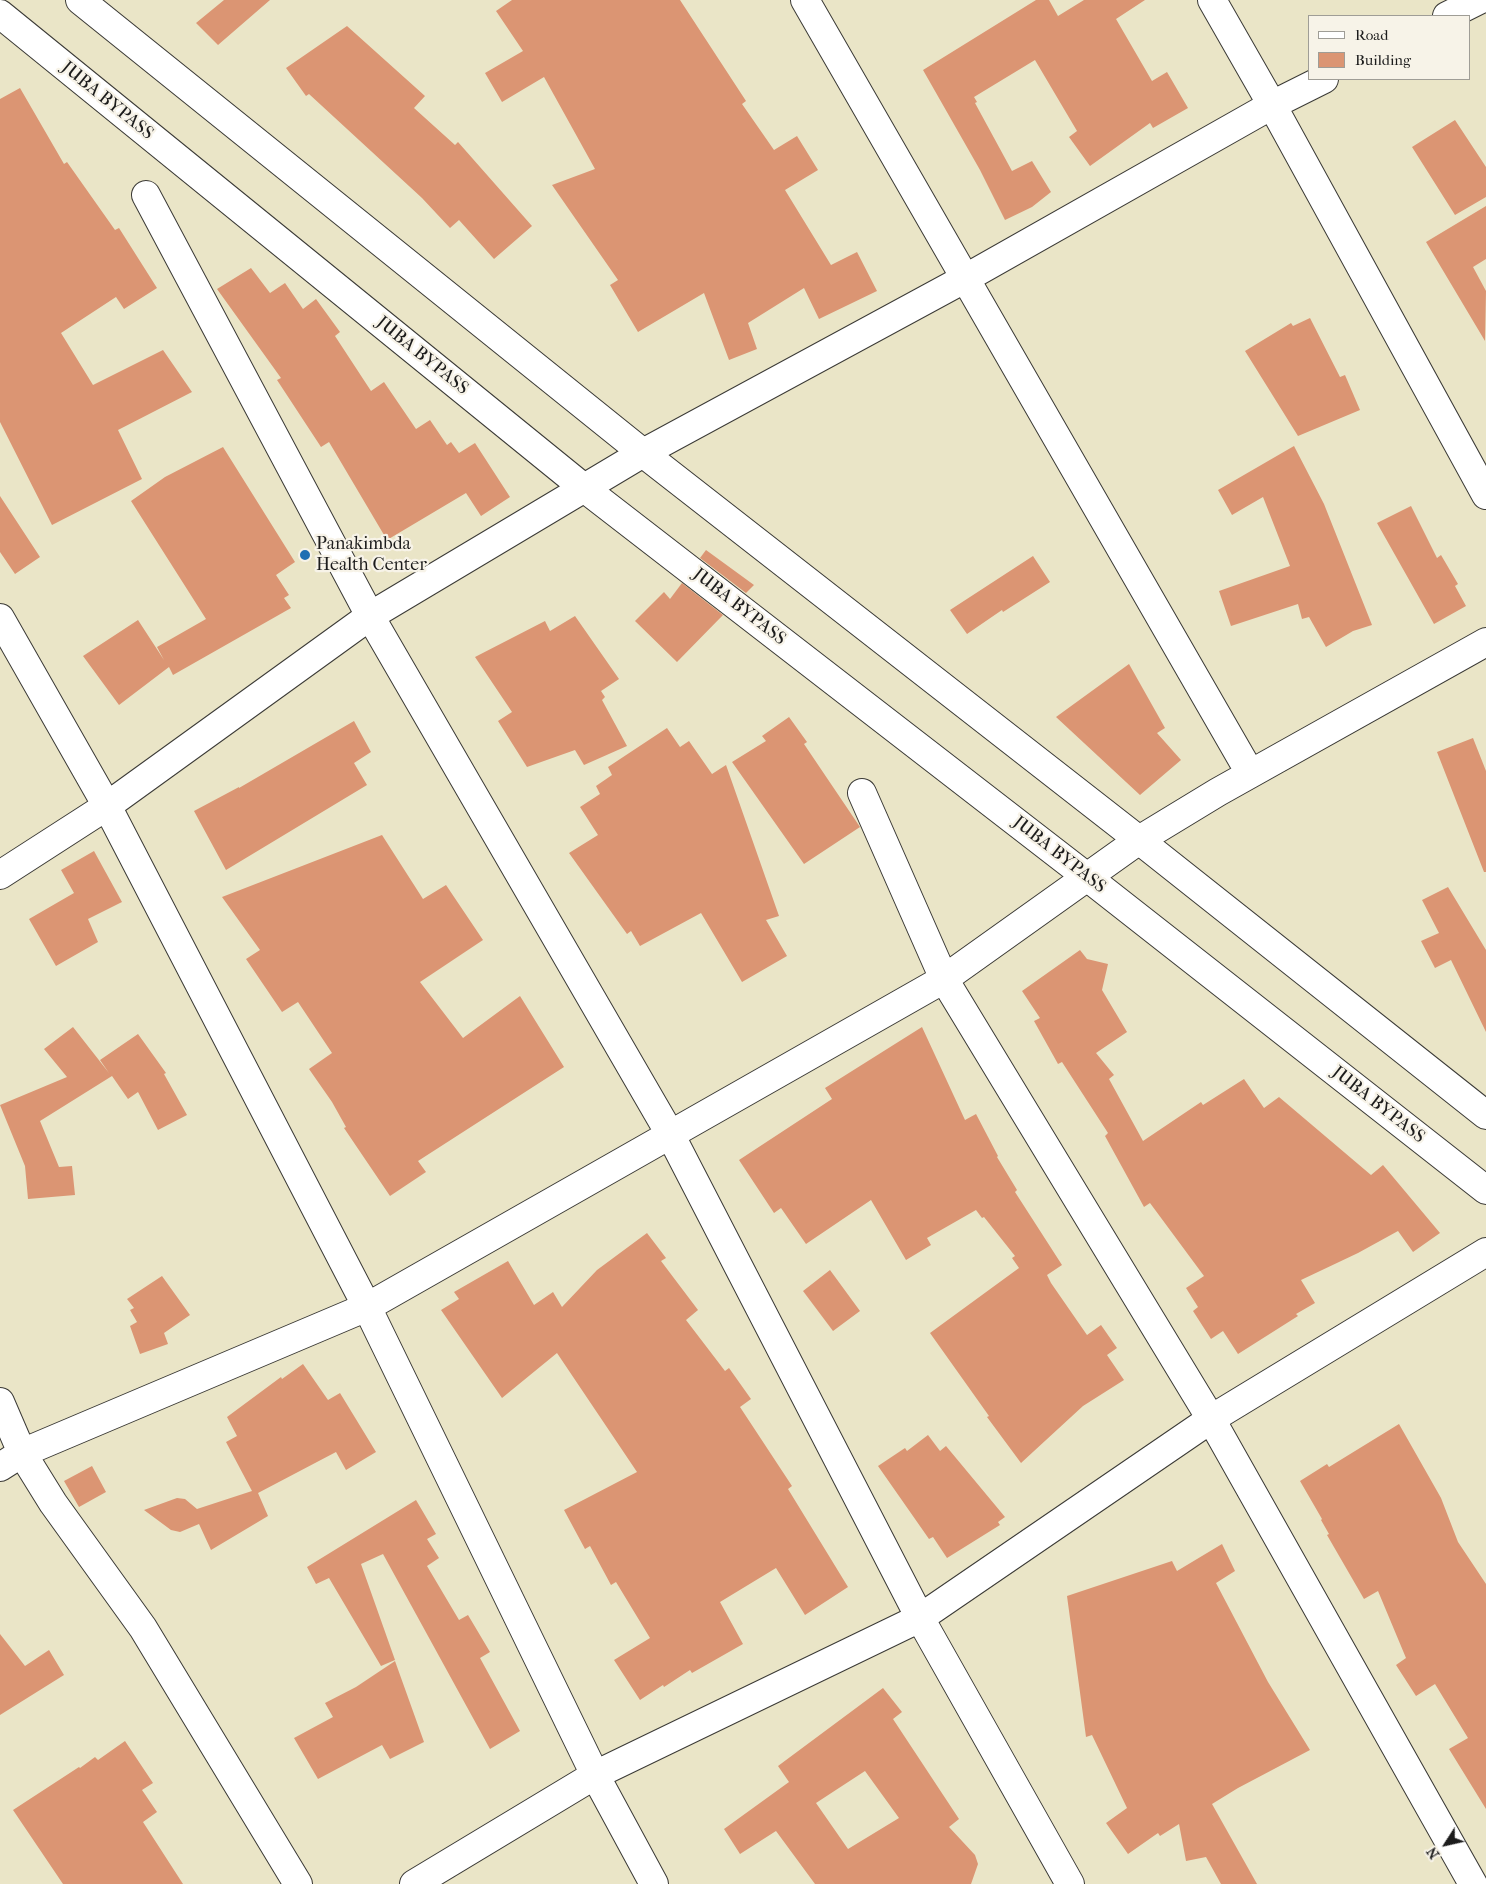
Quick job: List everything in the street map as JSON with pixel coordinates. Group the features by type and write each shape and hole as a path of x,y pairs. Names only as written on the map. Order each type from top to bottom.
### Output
{"street":[{"path":"80,0 643,453 1139,840 1486,1116"},
{"path":"806,0 1250,773"},
{"path":"1212,0 1272,105 1486,495"},
{"path":"1449,15 1479,0"},
{"name":"JUBA BYPASS","path":"0,14 584,488 1088,877 1486,1190"},
{"path":"0,876 107,806 370,616 643,453 966,278 1272,105 1322,80"},
{"path":"146,195 370,616 670,1134 920,1618 1070,1884"},
{"path":"0,618 107,806 367,1307 595,1775 654,1884"},
{"path":"11,1460 367,1307 944,979 1139,840 1250,773 1486,642"},
{"path":"862,793 944,979 1211,1419 1473,1884"},
{"path":"414,1884 595,1775 920,1618 1211,1419 1482,1262"},
{"path":"0,1402 11,1460 53,1503 143,1628 298,1884"}],"building":[{"path":"224,0 270,0 218,45 196,23"},
{"path":"512,0 680,0 746,101 742,104 774,150 797,136 818,170 785,190 831,265 857,252 877,291 819,319 804,288 748,323 757,349 729,360 704,293 638,332 610,285 618,280 552,185 595,169 544,77 502,102 485,73 523,51 496,11"},
{"path":"1036,0 1049,0 1058,16 1084,0 1145,0 1116,19 1152,81 1167,72 1188,108 1153,128 1150,123 1090,166 1069,137 1077,131 1035,60 974,97 977,102 975,103 1012,171 1032,161 1051,192 1032,207 1005,220 980,170 923,70"},
{"path":"347,26 425,96 414,108 455,145 458,142 532,226 494,259 459,220 450,228 422,198 309,94 306,96 286,68"},
{"path":"20,88 64,164 67,162 115,230 119,228 157,288 124,309 116,297 61,333 93,385 163,350 192,392 118,430 142,479 52,525 0,422 0,99"},
{"path":"1455,120 1486,167 1486,197 1455,215 1412,147"},
{"path":"1486,206 1486,259 1473,267 1486,291 1485,341 1426,242"},
{"path":"251,268 270,293 285,283 303,309 316,299 340,332 335,336 371,391 384,382 416,429 430,420 447,445 451,442 459,453 475,443 510,497 481,516 466,493 387,540 329,442 321,447 277,380 281,378 217,289"},
{"path":"1310,318 1340,377 1345,375 1360,410 1298,436 1245,351 1291,323 1293,326"},
{"path":"1294,446 1324,504 1372,625 1353,631 1326,647 1309,617 1302,619 1298,604 1231,626 1219,591 1290,566 1263,497 1232,515 1218,490"},
{"path":"223,447 295,562 276,575 289,595 284,598 291,608 173,675 169,667 119,705 83,656 138,620 164,660 157,647 206,619 131,501 165,477"},
{"path":"0,496 40,557 15,574 0,552"},
{"path":"1411,506 1437,558 1441,555 1458,584 1455,586 1466,606 1434,624 1377,523"},
{"path":"706,550 754,585 746,593 700,558"},
{"path":"1033,556 1050,582 1003,612 1002,610 967,634 950,610"},
{"path":"682,583 723,615 677,662 635,621 664,592 670,599"},
{"path":"575,616 619,679 601,691 605,697 602,700 627,746 584,765 575,750 527,767 498,721 512,712 475,657 545,621 550,631"},
{"path":"1129,664 1165,728 1157,733 1181,760 1140,795 1056,717"},
{"path":"789,717 807,742 804,744 860,827 804,864 732,762 766,741 762,736"},
{"path":"354,721 371,752 354,763 367,785 226,870 194,811 239,788"},
{"path":"667,728 680,747 689,741 712,774 726,765 779,916 766,920 787,956 742,982 701,913 640,946 631,931 627,934 569,853 598,835 580,807 600,794 596,786 612,775 608,767"},
{"path":"1473,738 1486,771 1486,872 1484,872 1437,752"},
{"path":"382,835 423,899 446,885 483,940 420,982 463,1038 520,996 564,1067 418,1161 426,1172 390,1196 344,1128 346,1127 332,1102 309,1069 332,1053 298,1002 282,1012 246,959 260,950 222,897"},
{"path":"94,851 122,902 88,919 98,942 56,966 29,919 74,893 61,870"},
{"path":"1448,887 1486,950 1486,1032 1451,960 1435,968 1421,941 1439,933 1422,900"},
{"path":"1080,950 1087,959 1108,964 1102,990 1127,1032 1096,1053 1114,1075 1109,1079 1143,1141 1201,1102 1203,1105 1244,1079 1264,1108 1279,1097 1371,1175 1383,1165 1440,1233 1413,1252 1398,1231 1358,1253 1301,1280 1315,1303 1238,1354 1223,1331 1211,1339 1193,1311 1198,1307 1186,1288 1204,1276 1150,1203 1144,1207 1105,1136 1108,1133 1062,1062 1058,1064 1034,1021 1040,1018 1022,991"},
{"path":"73,1027 109,1073 100,1060 138,1034 166,1073 164,1074 187,1115 158,1130 138,1092 128,1099 112,1076 40,1121 59,1167 72,1166 75,1195 28,1199 25,1166 0,1105 67,1077 44,1049"},
{"path":"922,1027 965,1120 976,1114 997,1157 1017,1190 1015,1192 1062,1265 1047,1275 1051,1283 1087,1335 1101,1325 1117,1348 1107,1355 1124,1380 1083,1406 1021,1463 930,1333 1019,1268 1012,1258 1015,1256 984,1217 982,1218 976,1210 927,1238 931,1245 906,1260 871,1200 806,1244 781,1208 774,1213 739,1160 832,1099 825,1088"},
{"path":"647,1233 666,1258 661,1261 698,1310 686,1320 725,1371 729,1368 751,1399 740,1407 792,1486 788,1489 848,1587 805,1615 776,1568 720,1602 743,1644 692,1673 690,1670 640,1700 614,1660 650,1638 616,1582 611,1585 590,1546 585,1549 564,1510 637,1472 557,1353 502,1398 441,1310 459,1299 454,1292 508,1261 534,1305 553,1292 562,1307 597,1270"},
{"path":"830,1270 860,1311 833,1331 803,1291"},
{"path":"162,1276 190,1315 164,1333 168,1344 140,1354 130,1326 137,1322 130,1310 134,1308 127,1299"},
{"path":"303,1364 328,1400 340,1393 376,1452 346,1470 336,1452 258,1493 268,1516 211,1550 199,1524 180,1532 171,1530 144,1510 177,1498 185,1499 197,1509 252,1491 226,1442 237,1436 227,1417 281,1377 282,1379"},
{"path":"1399,1424 1441,1498 1458,1542 1486,1584 1486,1809 1449,1749 1468,1738 1435,1684 1416,1696 1396,1665 1406,1658 1378,1591 1364,1599 1327,1535 1329,1534 1322,1519 1300,1481 1327,1464 1329,1467"},
{"path":"928,1435 940,1451 946,1446 1005,1517 998,1522 1000,1525 947,1558 933,1537 929,1539 878,1466 905,1448 907,1451"},
{"path":"92,1466 106,1492 79,1507 64,1481"},
{"path":"416,1500 436,1534 427,1539 439,1558 427,1566 459,1620 468,1615 490,1652 480,1658 520,1731 490,1749 383,1554 361,1564 395,1660 381,1666 329,1578 316,1584 307,1567"},
{"path":"1222,1544 1235,1571 1216,1583 1268,1682 1310,1750 1212,1804 1257,1884 1221,1884 1206,1857 1186,1861 1179,1824 1160,1836 1158,1833 1128,1854 1106,1823 1127,1808 1092,1735 1086,1737 1067,1596 1172,1561 1177,1571"},
{"path":"0,1634 25,1666 49,1650 64,1675 0,1715"},
{"path":"395,1661 424,1742 390,1759 382,1745 318,1779 294,1738 333,1717 325,1703 356,1687"},
{"path":"883,1688 902,1712 893,1719 959,1819 949,1827 975,1855 978,1864 971,1884 815,1884 776,1831 740,1854 724,1829 789,1782 778,1766","holes":["865,1771 899,1818 848,1849 816,1803"]},
{"path":"125,1741 153,1783 142,1790 157,1812 143,1822 183,1884 63,1884 13,1810 95,1757 98,1760"}],"place":[{"name":"Panakimbda Health Center","path":"305,555"}]}
